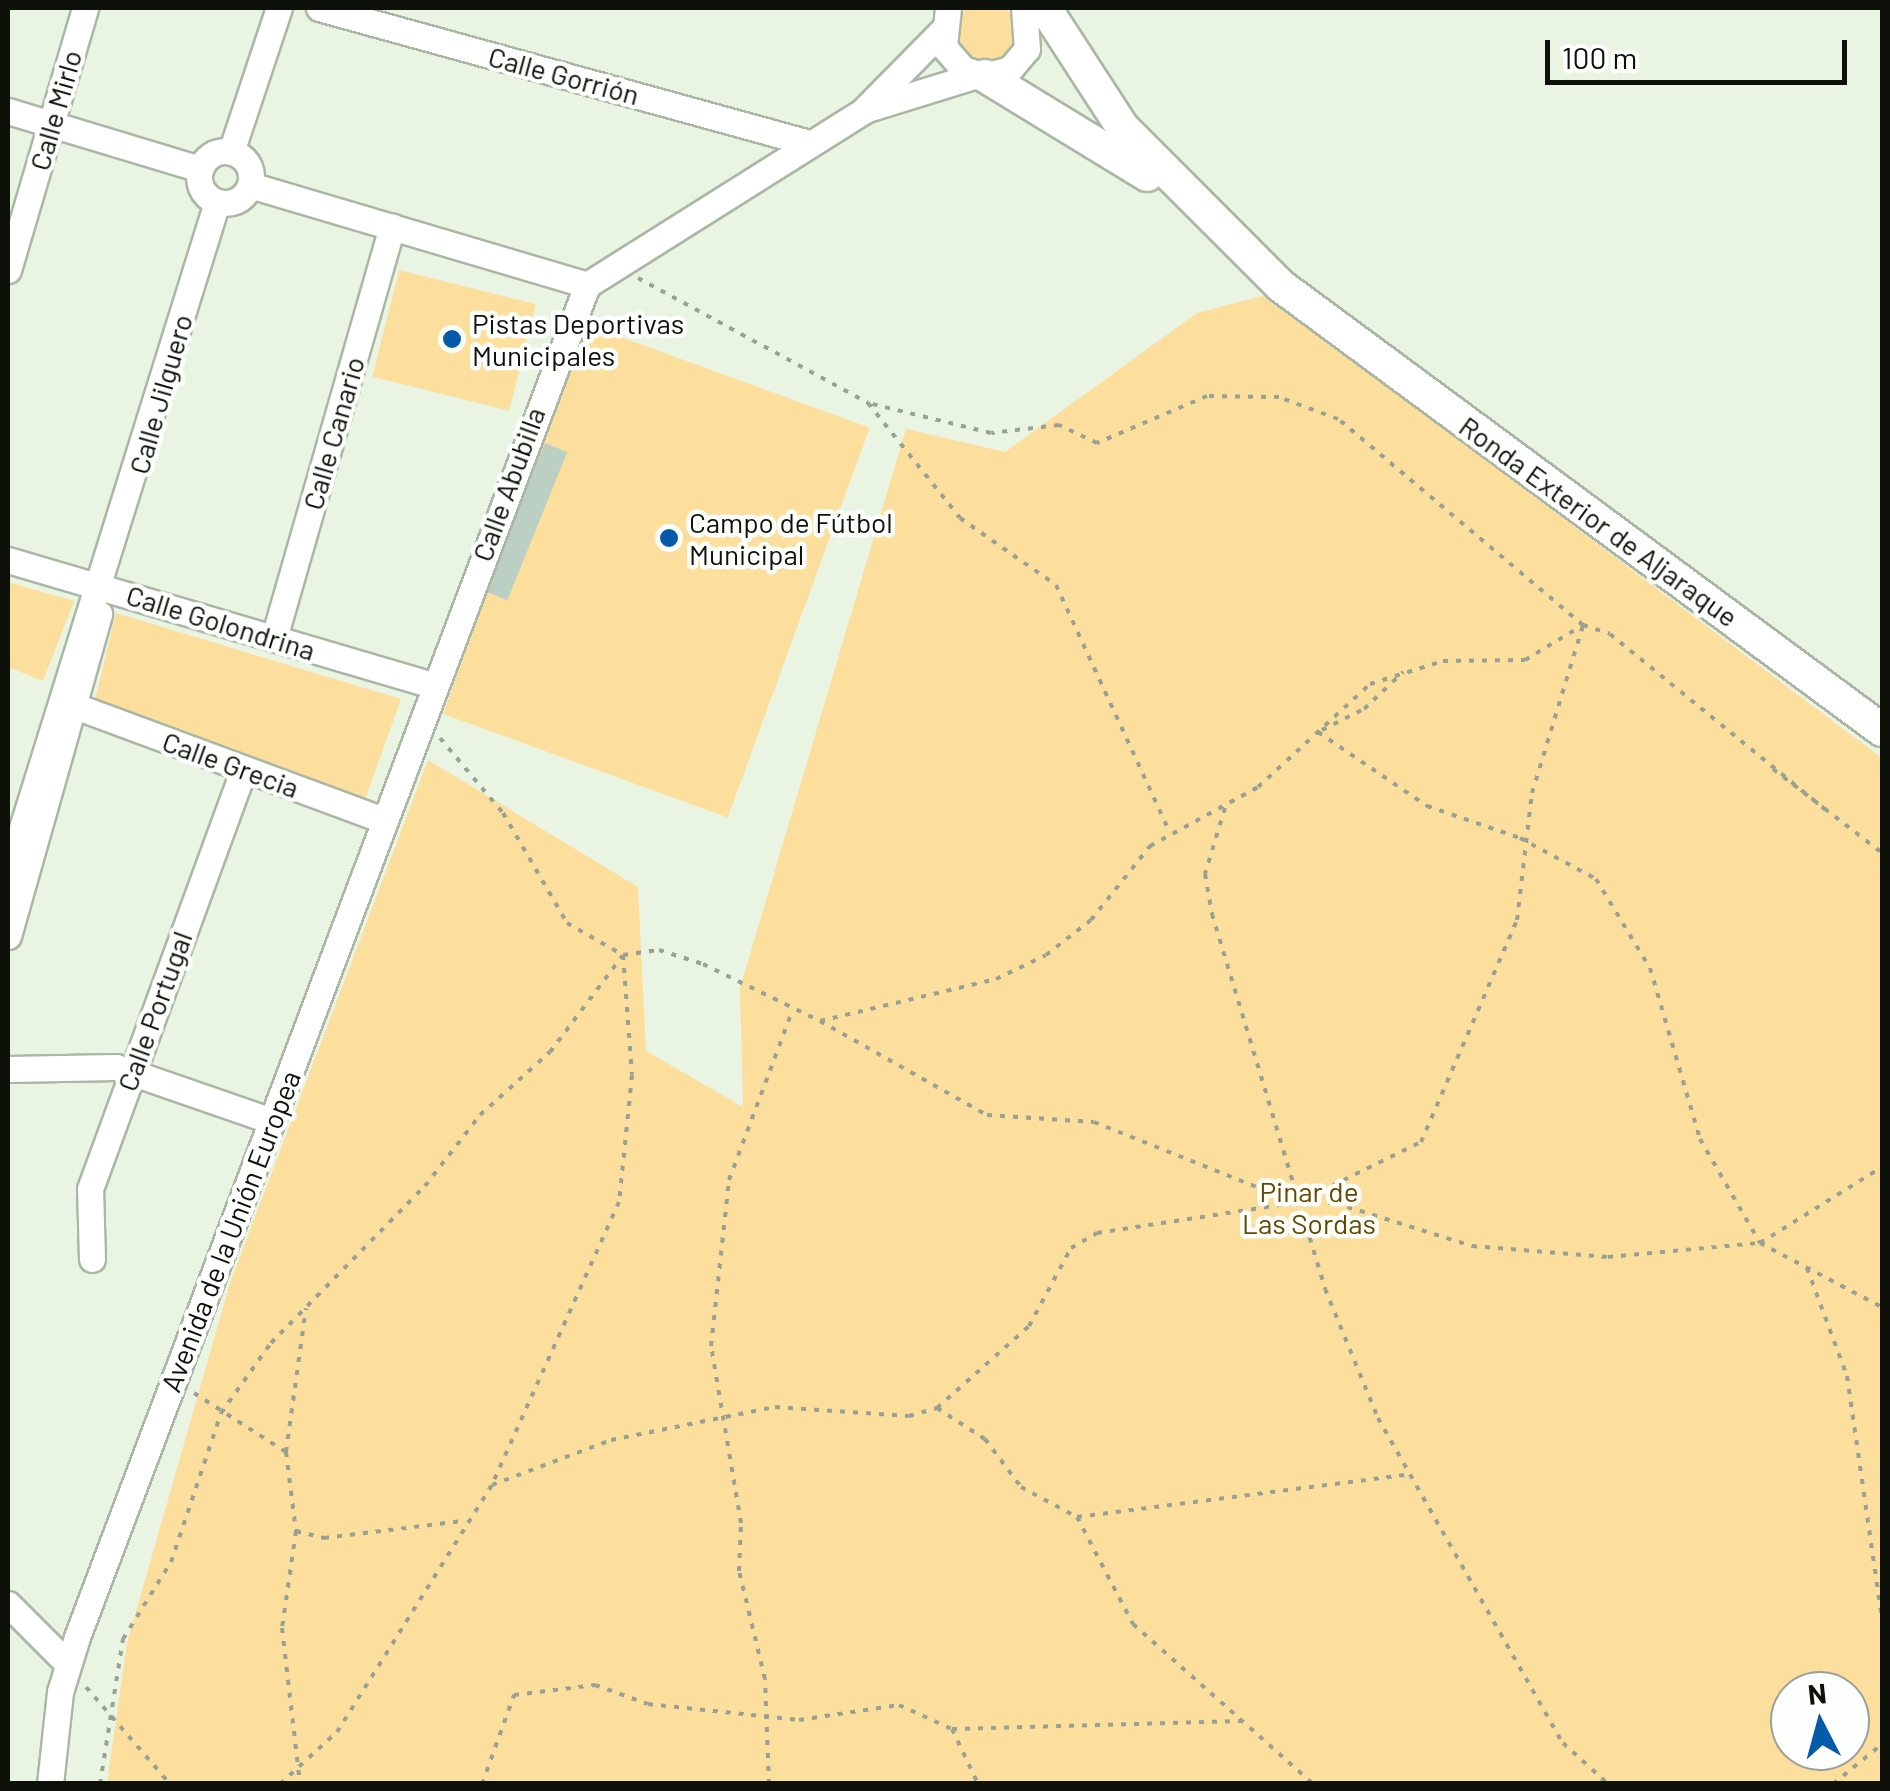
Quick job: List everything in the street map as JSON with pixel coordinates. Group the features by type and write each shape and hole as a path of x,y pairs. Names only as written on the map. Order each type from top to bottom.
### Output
{"main road":[{"name":"Ronda Exterior de Aljaraque","path":"1036,8 1123,128 1184,197 1318,310 1882,730"},
{"path":"1036,8 1110,74"},
{"name":"Ronda Exterior de Aljaraque","path":"1069,8 1110,74 1199,188 1318,310"},
{"path":"981,75 1184,197"}],"street":[{"name":"Calle Mirlo","path":"8,270 85,8"},
{"path":"8,111 200,169 231,152 279,8"},
{"name":"Calle Gorrión","path":"318,8 809,143"},
{"path":"250,185 586,285 862,111 1020,60 1031,36 1036,8"},
{"path":"862,111 942,17"},
{"path":"942,17 952,59 981,75"},
{"path":"200,169 200,185 217,202 240,198 250,185 245,161 231,152"},
{"name":"Calle Jilguero","path":"103,587 217,202"},
{"name":"Calle Canario","path":"274,638 392,227"},
{"name":"Calle Abubilla","path":"434,685 586,285"},
{"name":"Calle Golondrina","path":"8,560 434,685"},
{"path":"8,936 78,707 103,587"},
{"path":"8,873 103,587"},
{"name":"Avenida de la Unión Europea","path":"50,1784 68,1664 434,685"},
{"name":"Calle Grecia","path":"78,707 384,820"},
{"name":"Calle Portugal","path":"92,1259 90,1188 244,769"},
{"path":"8,1070 131,1073 272,1121"},
{"path":"8,1604 68,1664"}],"path":[{"path":"616,267 868,402 991,433 1059,425 1098,443 1207,396 1279,397 1338,419 1583,625 1610,634 1882,853"},
{"path":"868,402 960,518 1056,585 1169,830"},
{"path":"820,1021 939,996 1046,955 1169,830 1225,808 1318,732 1350,698 1406,669 1524,660 1583,625"},
{"path":"434,731 504,813 567,924 623,955 659,950 703,964 791,1014 820,1021 986,1115 1094,1122 1297,1203 1421,1142 1517,920 1526,842 1583,625"},
{"path":"1318,732 1364,709 1406,669"},
{"path":"1318,732 1428,806 1526,842 1596,879 1650,968 1700,1140 1760,1243 1882,1306"},
{"path":"1771,765 1794,794 1831,814"},
{"path":"1225,808 1205,874 1297,1203 1378,1418 1563,1742 1608,1784"},
{"path":"100,1784 106,1712 123,1639 172,1562 221,1412 306,1305 425,1186 480,1114 550,1052 623,955"},
{"path":"280,1784 302,1769 422,1605 462,1521 492,1486 619,1202 632,1075 623,955"},
{"path":"768,1784 766,1716 716,1417 712,1328 723,1298 729,1180 791,1014"},
{"path":"492,1486 611,1440 716,1417 814,1403 909,1416 937,1408 1029,1326 1071,1248 1097,1233 1199,1221 1250,1202 1335,1203 1491,1247 1608,1256 1760,1243 1882,1167"},
{"path":"1807,1268 1847,1376 1882,1619"},
{"path":"300,1784 302,1769 282,1628 296,1531 286,1452 306,1305"},
{"path":"171,1385 268,1432 286,1452"},
{"path":"937,1408 985,1439 1021,1487 1076,1517 1133,1624 1314,1784"},
{"path":"1076,1517 1412,1474"},
{"path":"296,1531 324,1538 462,1521"},
{"path":"68,1664 170,1784"},
{"path":"482,1784 514,1695 595,1685 648,1704 766,1716 899,1705 952,1729 1242,1721"},
{"path":"952,1729 978,1784"},
{"path":"1833,1784 1882,1744"}],"green space":[{"path":"986,2 1008,11 1017,33 1008,55 986,64 964,55 955,33 964,11"},
{"name":"Pistas Deportivas Municipales","path":"399,270 536,304 509,411 372,377"},
{"name":"Pinar de Las Sordas","path":"1266,295 1882,758 1882,1783 107,1783 127,1643 230,1283 428,760 638,887 646,1051 743,1107 740,988 906,429 1005,452 1197,313"},
{"name":"Campo de Fútbol Municipal","path":"585,324 870,428 728,818 443,714"},
{"path":"8,582 74,601 43,681 8,667"},
{"path":"116,613 401,699 365,800 95,700"}],"building":[{"path":"545,443 567,452 507,600 485,591"}],"place":[{"name":"Pistas Deportivas Municipales","path":"452,339"},
{"name":"Campo de Fútbol Municipal","path":"669,538"}]}
